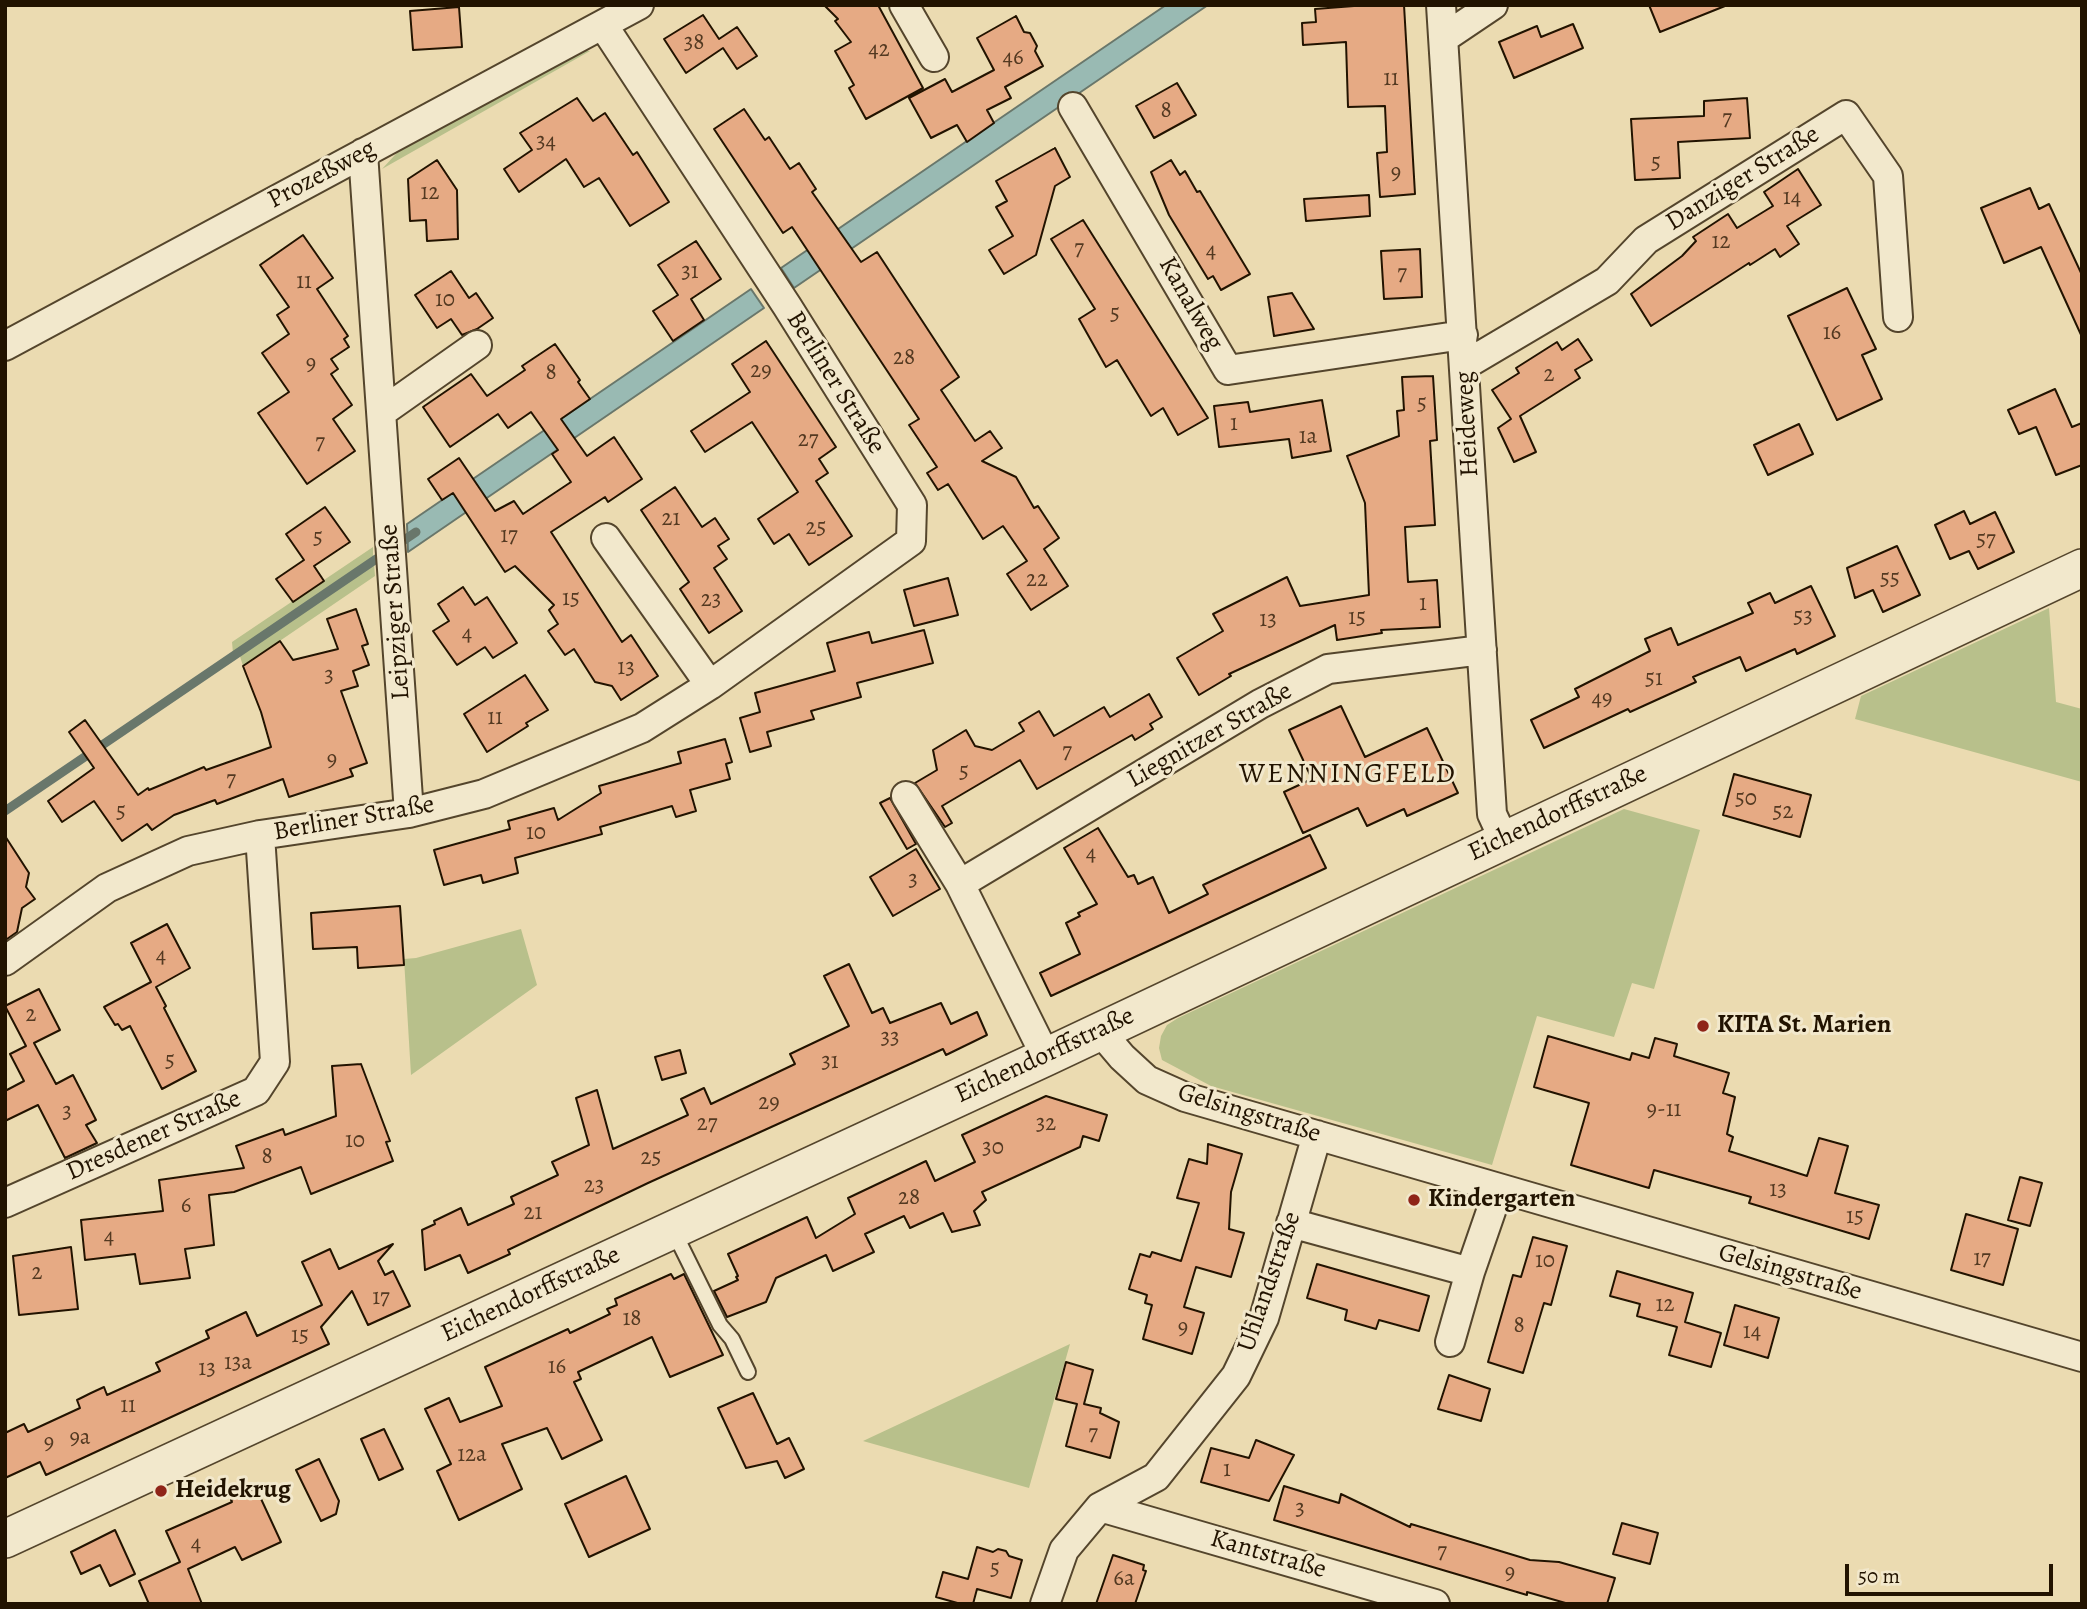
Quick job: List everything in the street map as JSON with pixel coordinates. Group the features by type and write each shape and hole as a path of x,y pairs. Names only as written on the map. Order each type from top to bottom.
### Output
{"street":[{"name":"Prozeßweg","path":"5,346 639,5"},
{"path":"904,5 934,57"},
{"name":"Heideweg","path":"1441,5 1492,814 1504,840"},
{"path":"1444,38 1493,5"},
{"name":"Berliner Straße","path":"5,961 107,888 188,851 260,835 409,813 484,793 642,728 710,685 911,541 912,505 787,306 603,24"},
{"name":"Kanalweg","path":"1073,107 1228,370 1463,335"},
{"name":"Danziger Straße","path":"1465,365 1607,281 1646,240 1846,115 1888,176 1898,317"},
{"name":"Leipziger Straße","path":"363,153 409,813"},
{"path":"382,412 477,345"},
{"path":"606,538 710,685"},
{"name":"Eichendorffstraße","path":"5,1539 1046,1057 2082,568"},
{"name":"Liegnitzer Straße","path":"960,884 1260,704 1328,669 1482,650"},
{"path":"906,796 960,884 1046,1057"},
{"name":"Dresdener Straße","path":"5,1203 257,1091 275,1062 260,835"},
{"name":"Gelsingstraße","path":"1100,1031 1122,1057 1147,1080 1185,1097 2082,1357"},
{"name":"Uhlandstraße","path":"1045,1604 1064,1550 1100,1507 1156,1477 1236,1376 1264,1318 1317,1135"},
{"path":"1450,1342 1470,1272 1499,1188"},
{"path":"1292,1223 1470,1272"},
{"name":"Kantstraße","path":"1100,1507 1435,1604"}],"lane":[{"path":"673,1229 720,1325 732,1339 748,1372"}],"green space":[{"path":"577,51 590,51 382,169 406,143"},
{"path":"373,547 373,558 233,653 232,642"},
{"path":"374,564 375,576 243,666 239,653"},
{"path":"2049,608 2056,702 2082,709 2082,782 1855,719 1861,696"},
{"path":"1624,809 1700,830 1654,989 1632,983 1614,1037 1537,1016 1492,1165 1211,1086 1162,1060 1159,1048 1161,1036 1167,1025 1178,1018"},
{"path":"521,929 537,985 411,1075 404,959"},
{"path":"1070,1344 1029,1488 863,1441"}],"water":[{"path":"1166,5 1208,5 794,288 781,268"},
{"path":"751,289 764,308 408,552 407,524"}],"building":[{"path":"824,5 878,5 923,88 866,119 849,88 854,85 835,51 851,42 835,21 838,19"},
{"path":"1404,5 1415,194 1380,197 1377,153 1387,152 1385,106 1348,107 1346,42 1303,45 1302,23 1316,22 1315,9"},
{"path":"1649,5 1725,5 1725,6 1660,32"},
{"path":"459,7 462,47 413,50 410,11"},
{"path":"703,15 719,39 737,27 757,56 737,69 723,48 686,73 664,39"},
{"path":"1016,16 1024,32 1030,33 1043,66 1005,87 1011,98 987,110 994,123 967,142 957,125 931,138 909,98 945,79 952,92 994,70 977,38"},
{"path":"1573,24 1583,48 1514,78 1499,42 1537,26 1541,37"},
{"path":"1177,83 1196,115 1154,138 1136,106"},
{"path":"577,98 593,121 605,113 633,155 637,152 669,202 630,226 599,178 584,187 566,159 519,192 504,169 532,150 520,133"},
{"path":"1747,98 1750,138 1678,142 1680,178 1635,180 1631,119 1704,116 1704,101"},
{"path":"744,109 765,140 769,137 790,169 799,163 816,189 812,192 861,262 877,252 959,377 941,390 975,441 990,431 1002,448 982,461 1016,477 1034,508 1038,506 1059,538 1044,549 1068,586 1031,610 1007,574 1027,561 1003,526 983,539 948,484 938,490 927,473 937,467 909,425 919,419 792,227 783,233 714,129"},
{"path":"1055,148 1070,177 1055,186 1036,255 1004,274 989,250 1013,236 996,207 1007,201 996,181"},
{"path":"437,160 457,190 458,239 427,241 426,220 410,221 408,179"},
{"path":"1171,160 1180,175 1185,171 1197,192 1200,191 1250,274 1221,290 1213,276 1208,279 1169,215 1151,172"},
{"path":"1798,169 1821,205 1787,226 1799,244 1780,257 1775,249 1750,265 1749,263 1651,326 1631,294 1682,256 1696,241 1693,237 1728,214 1737,228 1773,206 1764,192"},
{"path":"2030,188 2039,209 2049,204 2082,275 2082,337 2041,247 2004,263 1981,208"},
{"path":"1369,195 1370,216 1306,221 1304,199"},
{"path":"1083,220 1208,418 1178,435 1163,408 1151,416 1117,360 1106,367 1079,319 1095,309 1051,239"},
{"path":"303,235 333,278 317,289 348,336 344,339 349,347 331,359 338,369 331,374 352,405 333,419 355,451 307,484 258,413 289,392 262,353 289,334 277,315 289,307 260,265"},
{"path":"696,241 721,279 691,299 704,320 673,341 653,311 678,295 658,265"},
{"path":"1420,249 1422,297 1384,299 1381,251"},
{"path":"451,271 469,298 476,293 493,318 462,335 451,319 437,328 415,295"},
{"path":"1847,288 1876,349 1862,355 1882,399 1837,420 1788,316"},
{"path":"1292,293 1314,329 1274,336 1268,297"},
{"path":"1578,339 1592,360 1575,370 1580,378 1520,416 1536,452 1514,462 1498,428 1511,419 1492,390 1519,373 1516,368 1557,342 1562,350"},
{"path":"766,341 836,447 819,459 828,473 816,481 852,536 809,565 789,534 774,544 758,519 798,492 752,422 705,452 691,431 750,392 732,364"},
{"path":"555,344 590,399 561,419 587,456 614,437 642,479 608,502 605,497 551,532 622,642 631,635 658,676 621,700 612,686 595,682 574,649 565,655 548,631 558,624 549,610 554,605 515,566 505,572 453,493 442,500 428,479 459,458 495,511 514,501 523,514 571,482 552,454 558,450 531,412 508,428 498,414 450,447 423,407 471,374 487,396 525,370 522,366"},
{"path":"1433,376 1437,440 1430,441 1435,525 1405,527 1408,582 1437,580 1440,627 1381,630 1382,633 1337,640 1335,625 1229,674 1231,676 1199,695 1177,658 1223,631 1213,614 1287,577 1300,606 1369,595 1365,503 1347,456 1399,436 1397,411 1404,410 1402,377"},
{"path":"2055,389 2072,427 2082,423 2082,465 2056,475 2036,427 2019,434 2008,410"},
{"path":"1322,400 1331,451 1292,458 1289,439 1219,447 1214,406 1248,402 1250,412"},
{"path":"1799,424 1813,454 1768,475 1754,445"},
{"path":"675,487 702,527 715,518 729,539 718,546 727,559 714,568 742,611 709,633 680,589 689,582 641,510"},
{"path":"325,507 350,542 314,566 324,581 293,602 276,579 304,560 286,534"},
{"path":"1964,511 1970,524 1995,512 2014,552 1978,569 1969,551 1950,559 1935,525"},
{"path":"1897,546 1920,595 1883,612 1873,590 1855,598 1847,568"},
{"path":"948,578 958,615 914,626 904,590"},
{"path":"1811,586 1835,636 1797,654 1795,649 1746,671 1740,657 1693,677 1696,682 1630,712 1628,709 1544,748 1531,720 1579,697 1575,689 1650,651 1645,639 1671,628 1678,645 1753,613 1748,603 1770,593 1775,603"},
{"path":"463,587 475,605 487,597 517,643 493,658 485,647 457,665 433,631 449,621 438,604"},
{"path":"356,609 368,644 362,646 369,665 353,671 358,686 341,691 367,763 350,769 353,776 289,797 283,779 217,804 215,800 174,815 152,830 147,824 122,841 94,801 62,822 48,801 94,768 69,732 85,720 138,795 148,788 149,790 204,767 206,770 271,747 243,666 280,641 293,660 338,649 327,619"},
{"path":"924,630 933,663 857,683 861,697 811,711 814,719 767,732 771,746 750,752 740,718 760,712 755,693 835,671 827,643 869,632 872,643"},
{"path":"525,675 548,710 487,752 464,714"},
{"path":"1149,694 1162,717 1150,724 1153,729 1135,740 1132,735 1037,789 1020,760 942,806 952,823 945,827 915,783 937,770 933,750 966,730 975,746 992,750 1024,731 1019,723 1039,711 1054,736 1104,707 1110,717"},
{"path":"1341,706 1365,757 1427,728 1458,793 1407,816 1404,809 1367,826 1358,808 1303,833 1284,792 1312,779 1289,730"},
{"path":"725,739 732,762 726,764 730,779 690,790 696,811 676,817 672,806 600,827 602,834 515,858 518,873 483,883 481,875 444,885 434,850 510,829 508,821 554,808 558,820 601,793 599,786 681,763 678,752"},
{"path":"1734,774 1811,795 1800,837 1723,815"},
{"path":"890,798 916,844 907,849 880,803"},
{"path":"1098,828 1128,877 1134,875 1138,884 1153,877 1169,913 1208,894 1203,885 1310,835 1326,868 1051,996 1040,973 1080,954 1066,923 1080,916 1078,913 1097,904 1064,848"},
{"path":"5,836 29,873 26,887 35,899 22,908 17,932 7,939 5,939"},
{"path":"916,849 940,889 893,916 870,877"},
{"path":"400,906 404,965 358,968 357,947 313,949 311,913"},
{"path":"167,924 190,968 156,987 196,1071 162,1089 130,1026 122,1030 118,1024 115,1025 104,1007 151,982 131,943"},
{"path":"849,964 872,1013 883,1008 890,1023 941,1003 951,1024 977,1012 987,1035 946,1055 943,1049 648,1183 508,1250 510,1254 468,1273 460,1255 425,1270 422,1230 461,1208 468,1225 514,1204 511,1197 558,1175 552,1162 589,1145 576,1098 597,1090 613,1149 688,1115 681,1099 704,1088 711,1104 795,1064 790,1054 849,1026 824,976"},
{"path":"39,989 60,1030 34,1043 56,1084 73,1075 96,1120 86,1125 97,1143 65,1158 38,1105 5,1121 5,1091 24,1081 10,1054 26,1046 5,1006"},
{"path":"1548,1036 1630,1060 1632,1053 1649,1058 1655,1038 1677,1044 1674,1056 1729,1073 1723,1093 1735,1097 1727,1134 1733,1137 1729,1151 1807,1176 1819,1138 1848,1146 1835,1193 1879,1205 1869,1239 1749,1203 1751,1197 1654,1170 1649,1188 1571,1165 1589,1103 1534,1087"},
{"path":"680,1050 686,1073 662,1080 655,1057"},
{"path":"361,1064 390,1141 386,1142 393,1161 311,1194 301,1167 234,1192 209,1195 214,1245 185,1249 190,1278 140,1284 135,1254 85,1260 81,1220 163,1211 159,1180 244,1168 236,1146 283,1129 285,1135 336,1116 332,1066"},
{"path":"1046,1096 1107,1115 1099,1141 1083,1136 1080,1147 982,1192 986,1200 974,1211 980,1225 952,1232 943,1213 910,1228 904,1216 865,1234 874,1252 833,1271 826,1255 776,1278 766,1302 727,1317 714,1291 738,1280 728,1254 807,1217 816,1238 855,1214 848,1198 926,1161 935,1181 975,1162 962,1135"},
{"path":"1208,1144 1242,1154 1231,1192 1229,1229 1244,1233 1231,1277 1196,1267 1184,1307 1204,1313 1192,1354 1143,1339 1152,1305 1145,1303 1147,1295 1129,1289 1140,1254 1150,1257 1152,1252 1181,1261 1199,1203 1177,1198 1189,1159 1207,1164"},
{"path":"2020,1177 2042,1183 2030,1226 2008,1220"},
{"path":"1966,1214 2018,1229 2003,1285 1951,1270"},
{"path":"1533,1237 1567,1246 1551,1305 1544,1303 1523,1373 1488,1362 1513,1275 1521,1277"},
{"path":"393,1244 378,1261 385,1275 393,1271 410,1306 368,1325 352,1291 321,1327 329,1344 46,1475 40,1462 5,1478 5,1433 24,1424 28,1432 80,1408 77,1400 91,1393 104,1387 107,1395 160,1371 156,1363 209,1338 206,1331 246,1312 257,1336 322,1305 302,1262 330,1249 339,1269"},
{"path":"71,1247 78,1309 19,1315 13,1256"},
{"path":"1317,1264 1429,1296 1419,1331 1379,1320 1376,1329 1345,1320 1347,1310 1307,1298"},
{"path":"1617,1271 1693,1293 1685,1322 1721,1333 1711,1367 1669,1355 1677,1327 1637,1316 1640,1304 1610,1296"},
{"path":"671,1274 674,1279 684,1274 723,1355 670,1377 652,1337 578,1372 581,1379 574,1382 602,1440 562,1459 547,1428 502,1444 522,1489 459,1520 437,1471 451,1464 425,1409 449,1398 460,1422 502,1406 485,1367 568,1329 570,1333 610,1314 607,1309 617,1305 615,1299"},
{"path":"1735,1305 1779,1318 1768,1358 1724,1345"},
{"path":"1066,1362 1093,1370 1084,1404 1101,1408 1100,1413 1119,1422 1110,1458 1066,1446 1077,1404 1056,1399"},
{"path":"1449,1375 1490,1389 1481,1421 1438,1409"},
{"path":"753,1393 777,1444 789,1438 804,1469 785,1478 777,1461 746,1468 718,1408"},
{"path":"384,1429 403,1469 379,1480 361,1439"},
{"path":"1256,1440 1294,1455 1269,1501 1201,1482 1211,1448 1249,1458"},
{"path":"319,1459 339,1501 336,1514 321,1521 296,1470"},
{"path":"626,1476 650,1529 589,1557 565,1504"},
{"path":"1284,1486 1339,1503 1341,1494 1410,1527 1411,1524 1530,1560 1559,1562 1615,1578 1607,1604 1569,1604 1527,1592 1527,1595 1274,1520"},
{"path":"256,1488 281,1542 242,1560 235,1547 188,1569 202,1604 149,1604 139,1581 180,1562 166,1531 232,1502 231,1500"},
{"path":"1622,1523 1658,1533 1650,1564 1613,1554"},
{"path":"115,1530 135,1574 110,1586 100,1565 81,1574 71,1552"},
{"path":"977,1547 993,1552 998,1549 1006,1551 1009,1556 1022,1560 1011,1598 977,1589 973,1604 961,1604 936,1597 943,1572 968,1579"},
{"path":"1113,1555 1144,1565 1143,1570 1146,1571 1135,1604 1096,1604"}],"waterway":[{"path":"5,811 416,532"}],"place":[{"name":"KITA St. Marien","path":"1703,1026"},
{"name":"Kindergarten","path":"1414,1200"},
{"name":"Heidekrug","path":"161,1491"}],"district":[{"name":"WENNINGFELD","path":"1348,775"}]}
